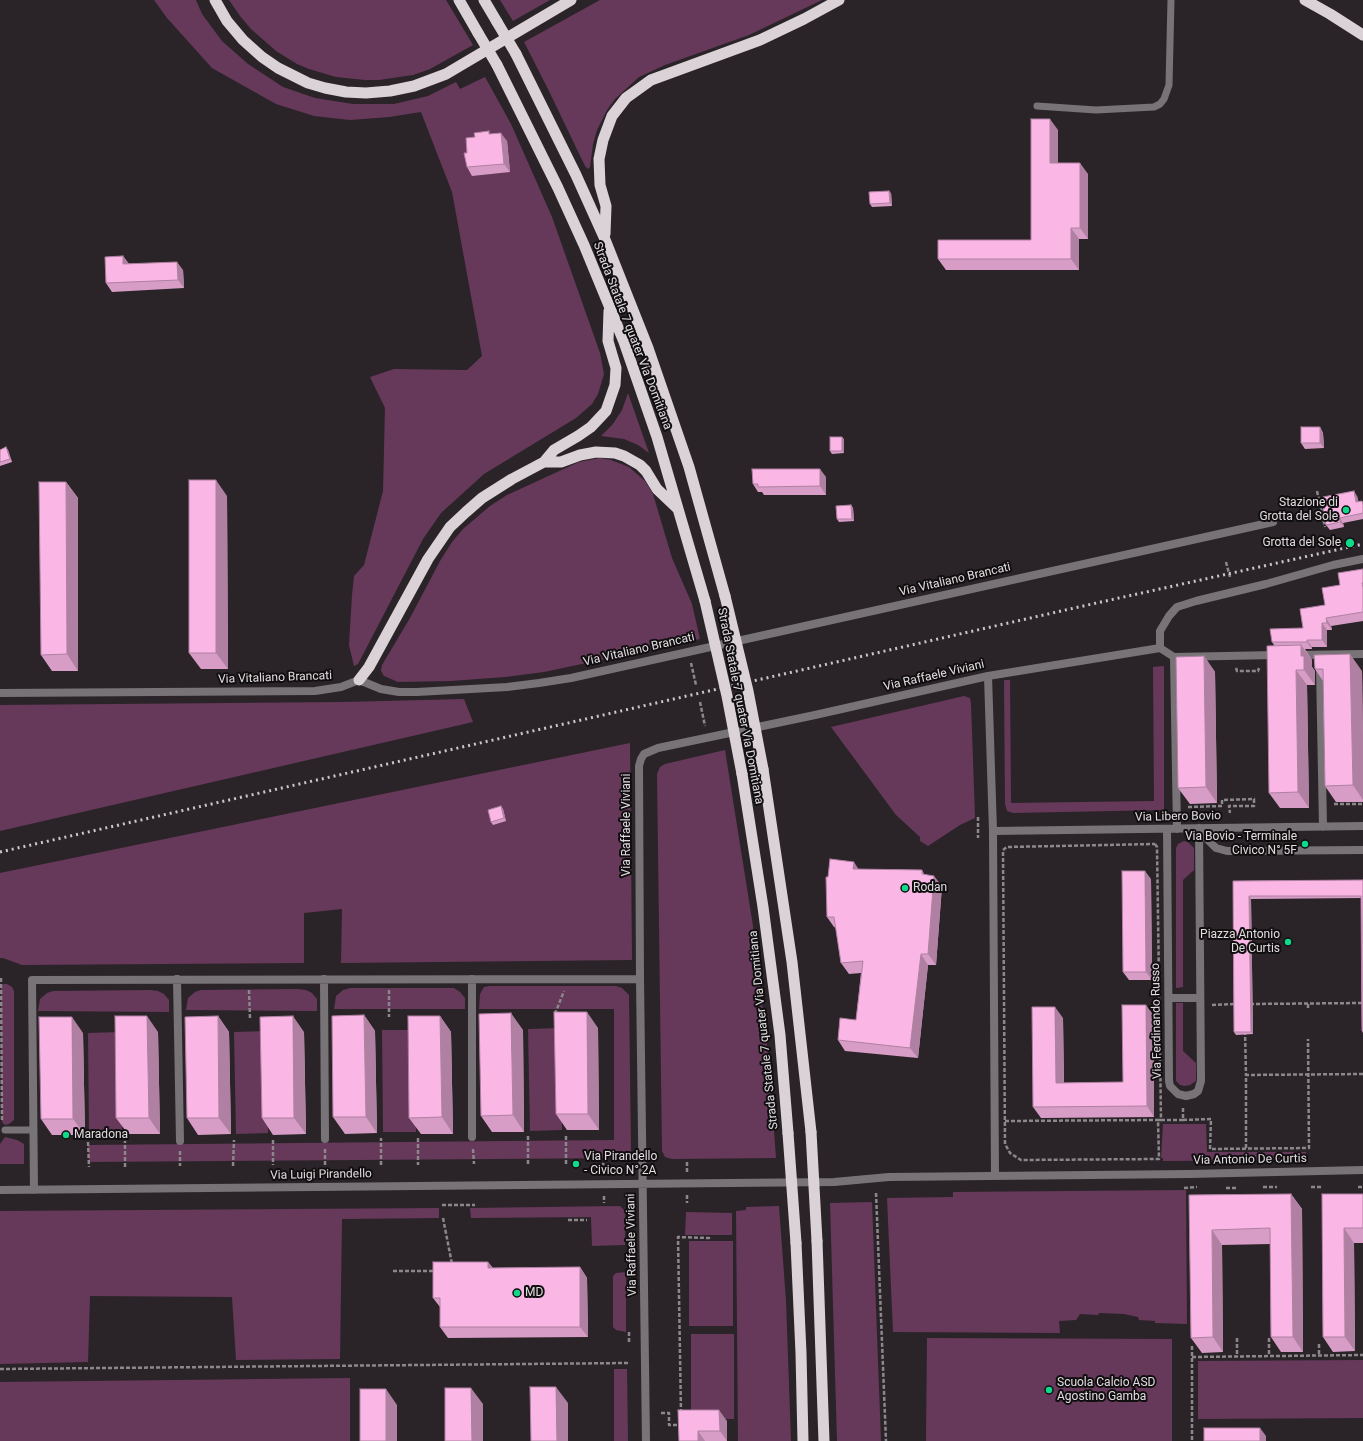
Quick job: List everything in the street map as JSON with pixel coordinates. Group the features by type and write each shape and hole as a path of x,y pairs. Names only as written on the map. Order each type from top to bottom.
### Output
{"highway":[{"path":"215,0 227,21 243,40 262,57 278,68 308,83 325,88 346,92 366,93 390,92 414,86 446,74 570,0"},
{"name":"Strada Statale 7 quater Via Domitiana","path":"459,0 497,65 558,188 584,245 624,342 657,437 705,601 727,696 742,774 763,908 780,1035 796,1243 804,1441"},
{"name":"Strada Statale 7 quater Via Domitiana","path":"484,0 516,54 576,175 604,237 648,348 689,467 725,596 746,684 763,769 792,962 811,1132 817,1241 824,1441"},
{"path":"604,237 606,206 600,185 599,159 603,140 612,116 626,98 651,80 760,40 840,0"},
{"path":"1305,0 1330,14 1363,36"},
{"path":"360,680 369,667 428,559 450,527 482,498 512,479 544,462 554,450 591,427 606,411 615,385 616,368 608,341 610,308"},
{"path":"544,462 561,462 580,455 596,452 615,453 624,456 640,465 646,471 657,489 679,510"}],"street":[{"name":"Via Vitaliano Brancati","path":"0,693 315,691 340,687 360,680 381,690 399,692 507,687 571,678 1273,522"},
{"path":"1363,559 1333,565 1266,584 1177,606 1160,631 1160,648 1174,657 1363,654"},
{"name":"Via Raffaele Viviani","path":"646,1441 640,979 640,759 644,754 658,748 815,715 988,676 1160,648"},
{"path":"1320,655 1323,827"},
{"path":"1174,657 1177,829"},
{"path":"988,676 993,831 995,1176"},
{"name":"Via Libero Bovio","path":"993,831 1363,826"},
{"path":"1199,828 1216,848 1227,851 1363,850"},
{"path":"1183,1095 1194,1094 1200,1086 1199,828"},
{"name":"Via Ferdinando Russo","path":"1167,829 1169,1081 1174,1090 1178,1094 1183,1095"},
{"path":"177,979 180,1141"},
{"path":"324,979 325,1139"},
{"path":"472,979 472,1137"},
{"path":"34,1190 32,980 640,979"},
{"path":"1169,998 1200,1001"},
{"name":"Via Antonio De Curtis","path":"995,1176 1363,1170"},
{"name":"Via Luigi Pirandello","path":"0,1190 834,1182 889,1177 995,1176"}],"lane":[{"path":"1037,106 1096,110 1154,107 1160,104 1164,99 1169,85 1171,0"},
{"path":"5,1130 33,1130"}],"path":[{"path":"1317,491 1325,527"},
{"path":"1280,499 1281,505"},
{"path":"1226,562 1230,577"},
{"path":"690,661 696,684"},
{"path":"1229,669 1237,668 1237,671 1258,671 1258,668 1265,668"},
{"path":"700,702 705,726"},
{"path":"1186,807 1222,806 1222,800 1254,799 1254,806 1229,806 1230,813"},
{"path":"1332,804 1363,804"},
{"path":"978,817 978,838"},
{"path":"1155,844 1157,847 1160,1120 1159,1159 1027,1161 1016,1158 1007,1149 1005,1144 1003,850 1007,847 1155,844"},
{"path":"1,978 2,1122"},
{"path":"249,979 250,1019"},
{"path":"389,979 389,1017"},
{"path":"554,1015 568,979"},
{"path":"1200,1001 1239,1004"},
{"path":"1245,1004 1363,1003"},
{"path":"1308,1004 1308,1010"},
{"path":"1246,1028 1246,1148"},
{"path":"1005,1121 1211,1119 1210,1149 1309,1148 1308,1039"},
{"path":"1246,1075 1363,1074"},
{"path":"1183,1095 1183,1120"},
{"path":"528,1136 528,1164"},
{"path":"566,1136 566,1164"},
{"path":"472,1137 474,1164"},
{"path":"381,1138 381,1165"},
{"path":"418,1138 418,1165"},
{"path":"233,1166 234,1140"},
{"path":"273,1140 273,1165"},
{"path":"88,1142 89,1167"},
{"path":"125,1142 125,1167"},
{"path":"1184,1188 1197,1187"},
{"path":"1264,1187 1277,1187"},
{"path":"1311,1187 1324,1187"},
{"path":"1358,1187 1363,1187"},
{"path":"1226,1188 1236,1188"},
{"path":"876,1194 886,1441"},
{"path":"442,1205 475,1204"},
{"path":"443,1218 452,1267"},
{"path":"568,1220 587,1220"},
{"path":"662,1413 669,1413 669,1425 681,1425 678,1237 709,1238 709,1235"},
{"path":"629,1249 629,1267"},
{"path":"393,1271 442,1272"},
{"path":"629,1332 629,1343"},
{"path":"1237,1338 1237,1357"},
{"path":"1270,1338 1270,1356"},
{"path":"1319,1344 1319,1356"},
{"path":"1192,1346 1192,1441"},
{"path":"1192,1357 1363,1355"},
{"path":"0,1368 629,1363"}],"shaded area":[{"path":"154,0 196,0 202,14 222,41 248,64 283,87 315,98 353,104 394,104 428,96 456,82 460,89 485,77 511,124 552,217 600,353 604,374 598,394 592,404 576,418 484,474 441,513 423,539 358,664 354,666 349,645 354,576 364,565 383,491 385,408 370,377 394,369 467,370 482,356 452,192 421,112 389,117 350,120 314,116 276,104 212,68 167,18"},
{"path":"229,0 446,0 473,45 430,69 413,75 379,80 336,77 297,64 276,51 251,29"},
{"path":"500,0 550,0 513,21"},
{"path":"600,0 822,0 749,35 665,65 639,77 615,99 607,110 597,130 593,144 590,167 588,169 585,166 524,42"},
{"path":"628,393 649,453 638,445 624,439 601,436 613,424 622,410"},
{"path":"600,458 611,460 629,467 645,481 653,494 672,558 692,604 700,639 544,672 505,677 451,681 398,682 384,676 381,671 382,665 410,618 440,561 452,542 463,529 490,506 507,495 579,462"},
{"path":"1164,666 1164,810 1013,813 1007,811 1005,804 1004,680 1010,680 1011,803 1154,801 1153,667"},
{"path":"964,696 970,698 971,703 975,818 960,825 928,846 920,841 920,837 896,815 831,727"},
{"path":"464,699 473,722 0,831 0,705 343,702"},
{"path":"630,743 632,960 341,963 342,909 304,913 304,963 22,965 0,958 0,873"},
{"path":"725,750 753,926 769,1063 776,1158 672,1159 665,1157 662,1151 657,774 660,767 665,764"},
{"path":"1184,841 1188,842 1194,848 1194,870 1183,880 1183,987 1176,988 1176,848 1178,844"},
{"path":"4,984 12,987 14,991 14,1120 5,1125 2,1122 1,986"},
{"path":"616,986 622,988 629,995 631,1152 628,1158 89,1162 88,1145 614,1140 614,1009 479,1009 480,994 484,987"},
{"path":"350,988 454,988 465,998 465,1009 334,1009 336,996 343,990"},
{"path":"151,990 164,994 169,1000 169,1012 38,1011 40,999 47,993 53,991"},
{"path":"201,990 306,990 312,993 317,999 317,1011 186,1010 188,998 195,992"},
{"path":"1176,1003 1183,1003 1183,1051 1196,1063 1196,1081 1185,1086 1180,1085 1176,1081"},
{"path":"560,1028 562,1130 530,1131 528,1029"},
{"path":"382,1030 414,1030 416,1132 383,1132"},
{"path":"267,1031 268,1133 236,1134 234,1032"},
{"path":"120,1032 122,1134 89,1135 88,1033"},
{"path":"1163,1124 1206,1124 1207,1152 1306,1152 1306,1160 1163,1161 1163,1158 1161,1158"},
{"path":"5,1137 17,1140 24,1144 24,1164 0,1164 0,1144"},
{"path":"1186,1190 1187,1324 1155,1323 1155,1321 1139,1320 1138,1317 1124,1314 1099,1313 1098,1315 1080,1314 1076,1320 1059,1321 1060,1333 893,1332 887,1198 953,1197 953,1192"},
{"path":"872,1202 881,1441 837,1441 830,1203"},
{"path":"620,1206 625,1211 625,1245 592,1246 591,1217 471,1218 470,1208"},
{"path":"779,1206 786,1301 791,1441 738,1441 736,1211 746,1210 746,1207"},
{"path":"439,1208 439,1218 342,1219 340,1359 236,1360 232,1297 90,1296 88,1362 0,1364 0,1211"},
{"path":"686,1212 732,1213 732,1235 685,1235"},
{"path":"689,1241 733,1241 733,1326 689,1326"},
{"path":"626,1272 626,1332 616,1330 613,1327 613,1276 616,1273"},
{"path":"691,1334 734,1334 734,1419 691,1419"},
{"name":"Scuola Calcio ASD Agostino Gamba","path":"927,1338 1172,1339 1172,1441 926,1441"},
{"path":"1363,1360 1363,1418 1198,1419 1198,1361"},
{"path":"614,1369 627,1369 628,1441 614,1441"},
{"path":"350,1378 350,1441 0,1441 0,1382"}],"building":[{"path":"1031,119 1050,119 1050,163 1080,163 1080,228 1071,228 1071,259 938,259 938,240 1031,240"},
{"path":"489,131 489,134 501,133 504,164 467,167 464,153 467,153 466,138 475,137 474,133"},
{"path":"889,191 890,203 870,204 869,192"},
{"path":"123,256 123,264 177,262 178,280 106,283 105,257"},
{"path":"1301,427 1320,427 1320,443 1301,443"},
{"path":"830,437 842,437 842,451 830,451"},
{"path":"6,447 10,459 0,462 0,450"},
{"path":"752,469 820,469 820,486 758,487 758,484 753,484"},
{"path":"189,480 216,480 216,653 189,653"},
{"path":"39,482 66,482 67,654 41,655"},
{"name":"Stazione di Grotta del Sole","path":"1354,491 1356,502 1362,501 1363,513 1340,518 1340,522 1326,525 1323,509 1325,508 1323,497"},
{"path":"851,505 852,519 837,519 836,506"},
{"path":"1363,569 1363,612 1326,618 1327,623 1322,623 1322,640 1307,640 1307,642 1272,642 1270,629 1303,628 1300,609 1325,605 1322,588 1340,585 1338,573"},
{"path":"1301,645 1301,656 1304,656 1304,670 1296,670 1298,792 1269,793 1267,646"},
{"path":"1350,654 1353,785 1325,786 1323,669 1315,669 1314,655"},
{"path":"1204,656 1206,787 1178,788 1176,657"},
{"path":"501,806 504,818 491,822 488,810"},
{"path":"830,859 854,862 853,869 922,870 922,874 934,876 928,954 921,954 910,1048 838,1040 840,1018 856,1020 863,961 841,963 834,917 827,917 826,877 828,877"},
{"path":"1122,871 1145,871 1146,972 1123,972"},
{"path":"1363,880 1363,1031 1361,896 1249,896 1251,1032 1234,1032 1233,881"},
{"path":"1122,1005 1146,1005 1147,1106 1033,1107 1032,1007 1055,1007 1056,1083 1123,1082"},
{"path":"554,1012 587,1012 588,1114 556,1114"},
{"path":"511,1013 513,1115 481,1116 479,1014"},
{"path":"364,1015 366,1117 333,1117 332,1016"},
{"path":"115,1016 147,1016 149,1118 116,1118"},
{"path":"218,1016 219,1118 187,1118 185,1017"},
{"path":"293,1016 294,1118 262,1118 260,1017"},
{"path":"408,1016 440,1016 442,1117 409,1118"},
{"path":"39,1017 72,1017 73,1119 41,1119"},
{"path":"1291,1194 1293,1337 1271,1337 1270,1228 1212,1230 1213,1337 1191,1338 1189,1195"},
{"path":"1322,1194 1363,1194 1363,1228 1344,1228 1345,1337 1323,1337"},
{"name":"MD","path":"433,1262 488,1262 488,1268 580,1267 580,1327 440,1327 440,1298 433,1298"},
{"path":"530,1387 556,1387 557,1441 531,1441"},
{"path":"445,1388 471,1388 472,1441 445,1441"},
{"path":"360,1389 386,1389 386,1441 360,1441"},
{"path":"678,1410 719,1410 720,1431 698,1431 698,1441 679,1441"},
{"path":"1204,1428 1260,1428 1260,1441 1204,1441"}],"railway":[{"path":"0,852 1092,604 1363,544"}],"place":[{"name":"Stazione di Grotta del Sole","path":"1346,510"},
{"name":"Grotta del Sole","path":"1350,543"},
{"name":"Via Bovio - Terminale Civico N° 5F","path":"1305,844"},
{"name":"Rodan","path":"905,888"},
{"name":"Piazza Antonio De Curtis","path":"1288,942"},
{"name":"Maradona","path":"66,1135"},
{"name":"Via Pirandello - Civico N° 2A","path":"576,1164"},
{"name":"MD","path":"517,1293"},
{"name":"Scuola Calcio ASD Agostino Gamba","path":"1049,1390"}]}
